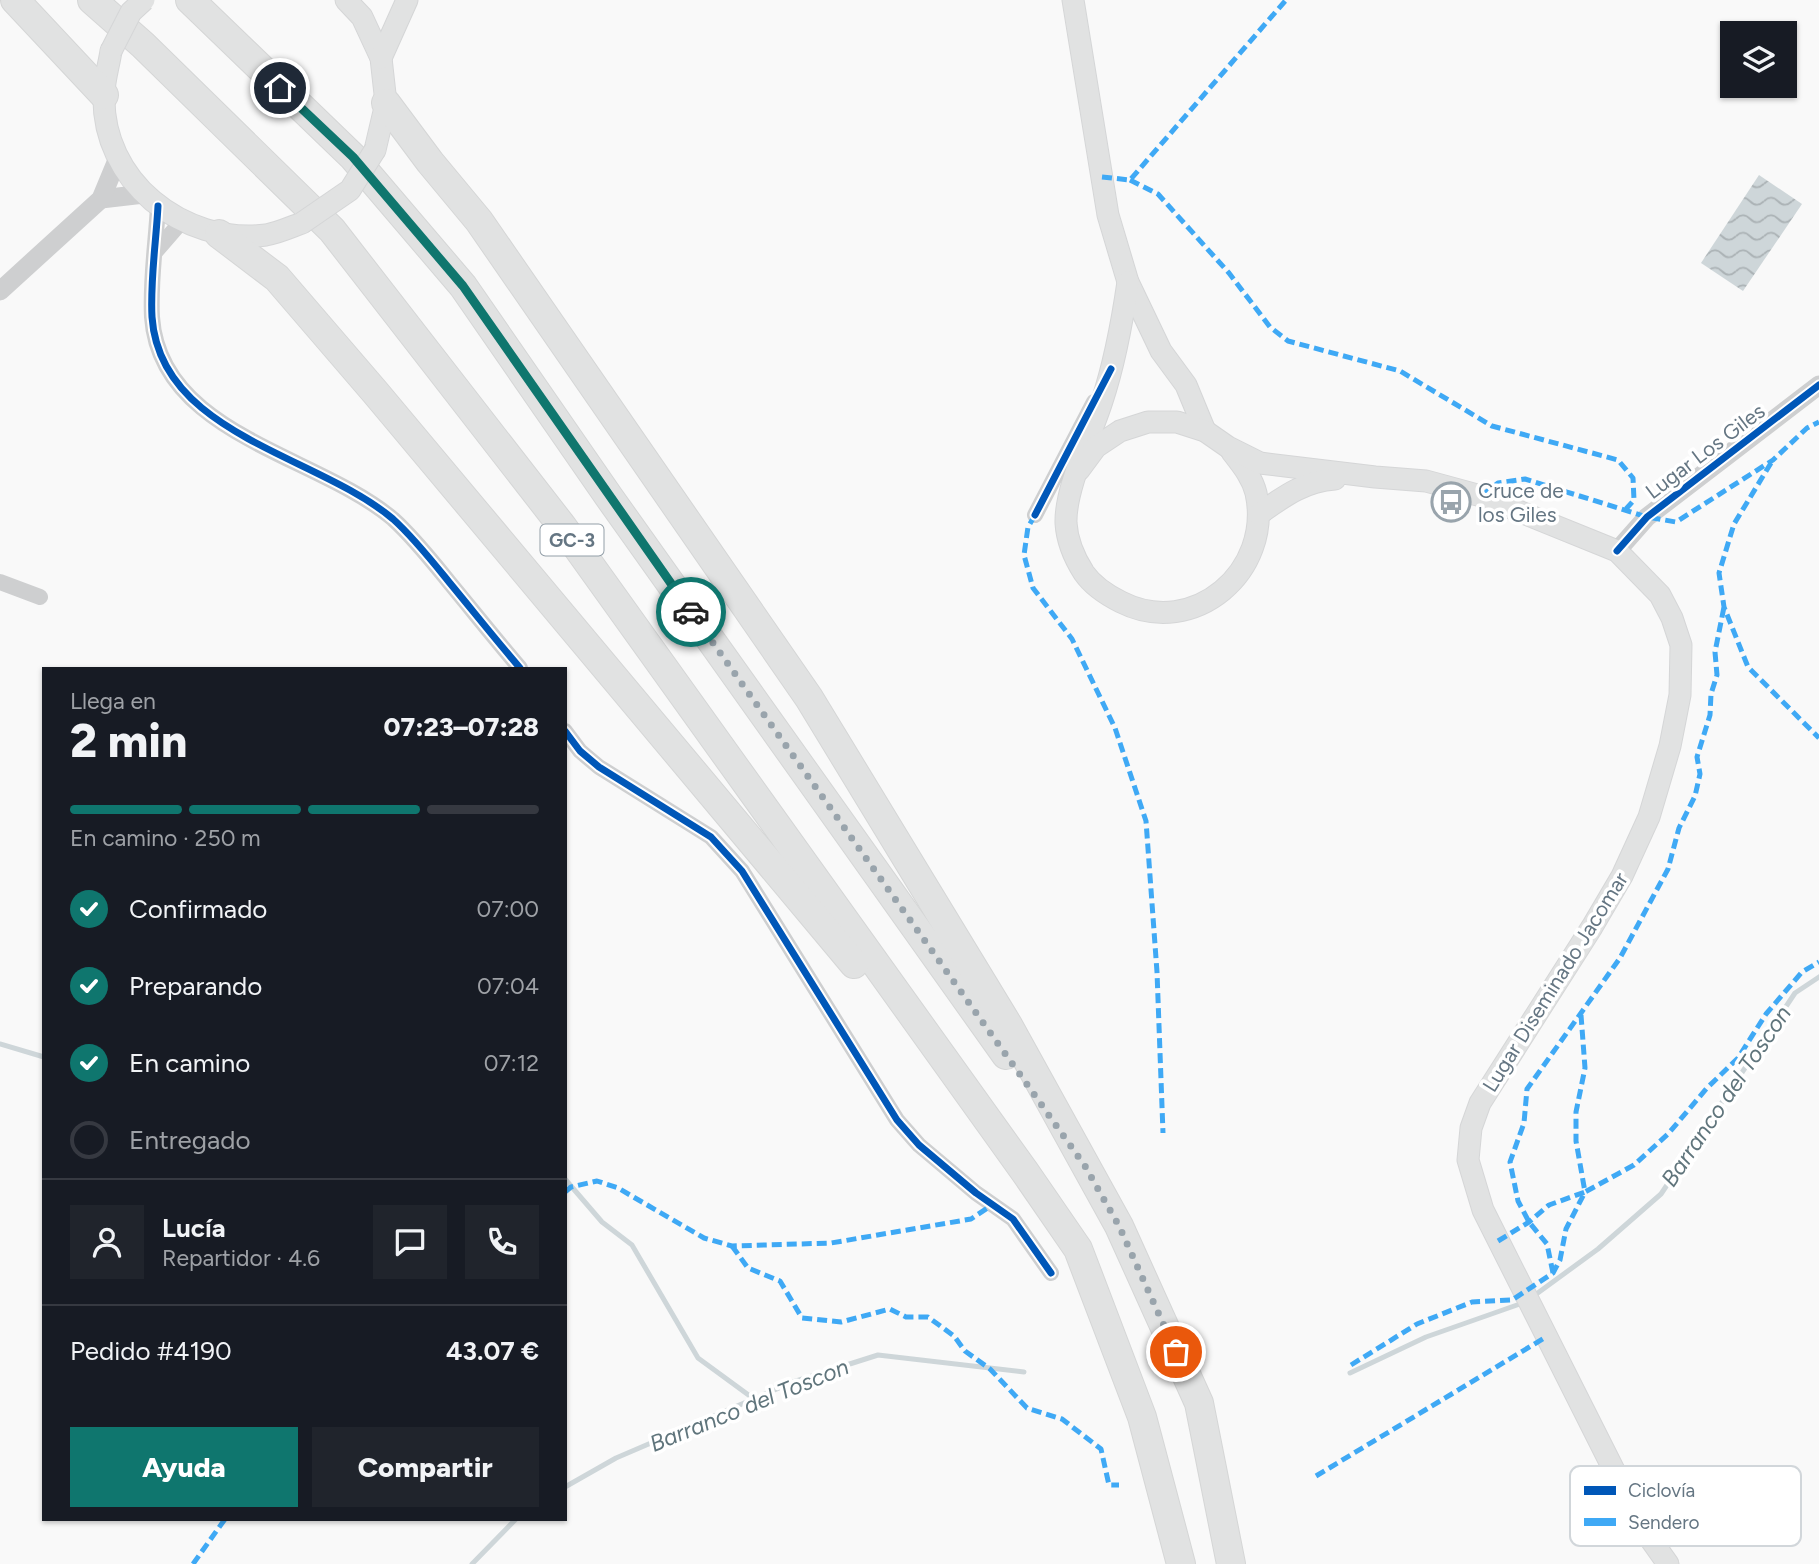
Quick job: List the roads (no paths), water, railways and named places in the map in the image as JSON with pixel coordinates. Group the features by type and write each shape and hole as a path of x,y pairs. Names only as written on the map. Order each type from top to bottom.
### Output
{"highway":[{"path":"15,0 104,94"},
{"name":"GC-3","path":"92,0 143,45 332,230 562,526 1078,1249 1142,1417 1181,1564"},
{"name":"GC-3","path":"190,0 353,157 463,286 609,497 1085,1166 1119,1226 1199,1403 1231,1564"},
{"path":"386,103 429,162 479,221 809,698 1008,1026 1085,1166"},
{"path":"219,234 277,278 993,1130"}],"main road":[{"path":"144,0 131,12 111,51 104,94 109,134 118,158 132,180 151,200 182,221 219,234 267,234 302,223 350,190 375,150 386,103 381,58 362,17 346,0"},
{"path":"381,58 407,0"},
{"path":"1073,0 1108,215 1128,282 1161,351 1186,385 1205,431"},
{"path":"1128,282 1118,348 1104,398 1069,495 1066,524 1072,551 1085,574 1104,594 1134,609 1166,613 1199,606 1227,589 1248,563 1256,539 1259,514 1255,491 1246,469 1228,447"},
{"path":"1079,470 1096,447 1120,431 1148,422 1177,422 1205,431 1228,447 1260,463 1375,477"},
{"path":"1259,514 1292,490 1321,480 1375,477"},
{"name":"Lugar Diseminado Jacomar","path":"1375,477 1426,481 1481,496 1617,551 1660,595 1672,618 1681,645 1680,695 1670,746 1649,817 1622,876 1480,1103 1471,1128 1468,1160 1483,1210 1612,1466"},
{"name":"Lugar Diseminado Jacomar","path":"1655,1546 1668,1564"}],"street":[{"path":"0,291 101,199 118,158"},
{"path":"101,199 151,200 156,251 152,319 160,352 177,385 211,416 249,439 345,487 392,519 427,555 519,667"},
{"path":"156,251 182,221"},
{"path":"1069,495 1035,515 1111,369"},
{"name":"Lugar Los Giles","path":"1617,551 1647,517 1819,385"},
{"path":"0,582 40,597"},
{"path":"567,734 580,751 599,767 711,837 742,871 897,1120 929,1153 976,1193 1013,1219 1051,1273"}],"water":[{"path":"1759,175 1802,204 1743,291 1701,263"}],"waterway":[{"name":"Barranco del Toscon","path":"1535,1295 1598,1249 1661,1194 1795,993 1819,977"},
{"path":"0,1044 42,1056"},
{"path":"567,1181 602,1222 632,1245 698,1358 754,1399"},
{"name":"Barranco del Toscon","path":"1350,1373 1426,1337 1517,1305"},
{"name":"Barranco del Toscon","path":"567,1486 616,1458 793,1382 878,1355 1024,1372"},
{"name":"Barranco del Toscon","path":"472,1564 514,1521"}],"place":[{"name":"Cruce de los Giles","path":"1451,502"}]}
